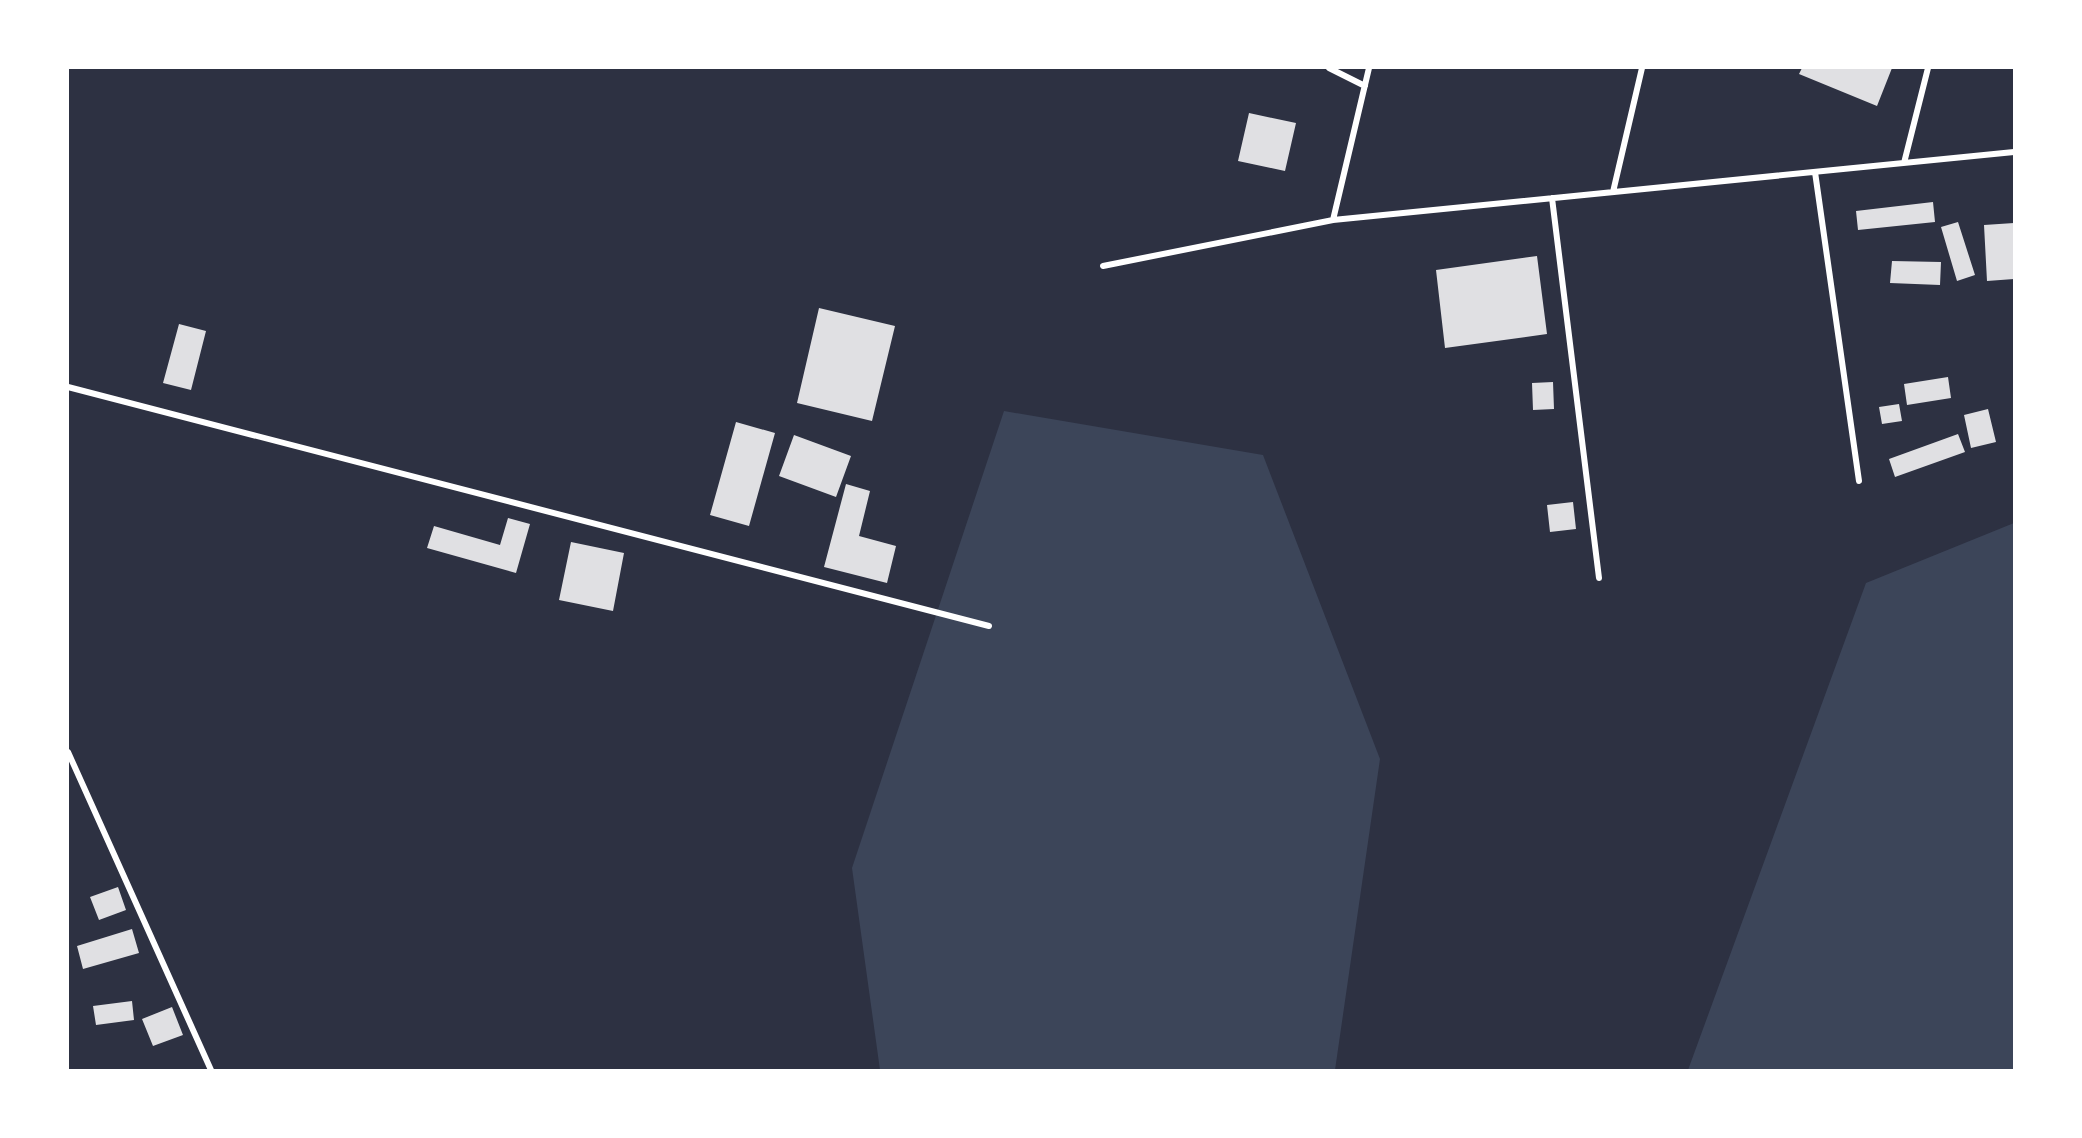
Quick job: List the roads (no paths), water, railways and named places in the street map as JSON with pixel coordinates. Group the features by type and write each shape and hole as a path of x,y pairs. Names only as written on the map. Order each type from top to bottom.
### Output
{"street":[{"path":"1329,68 1365,86"},
{"path":"1333,220 1369,68"},
{"path":"1612,192 1642,68"},
{"path":"1904,163 1928,68"},
{"path":"1103,266 1333,220 2014,152"},
{"path":"1815,172 1859,481"},
{"path":"1552,198 1599,578"},
{"path":"68,387 989,626"},
{"path":"68,752 211,1071"}]}
